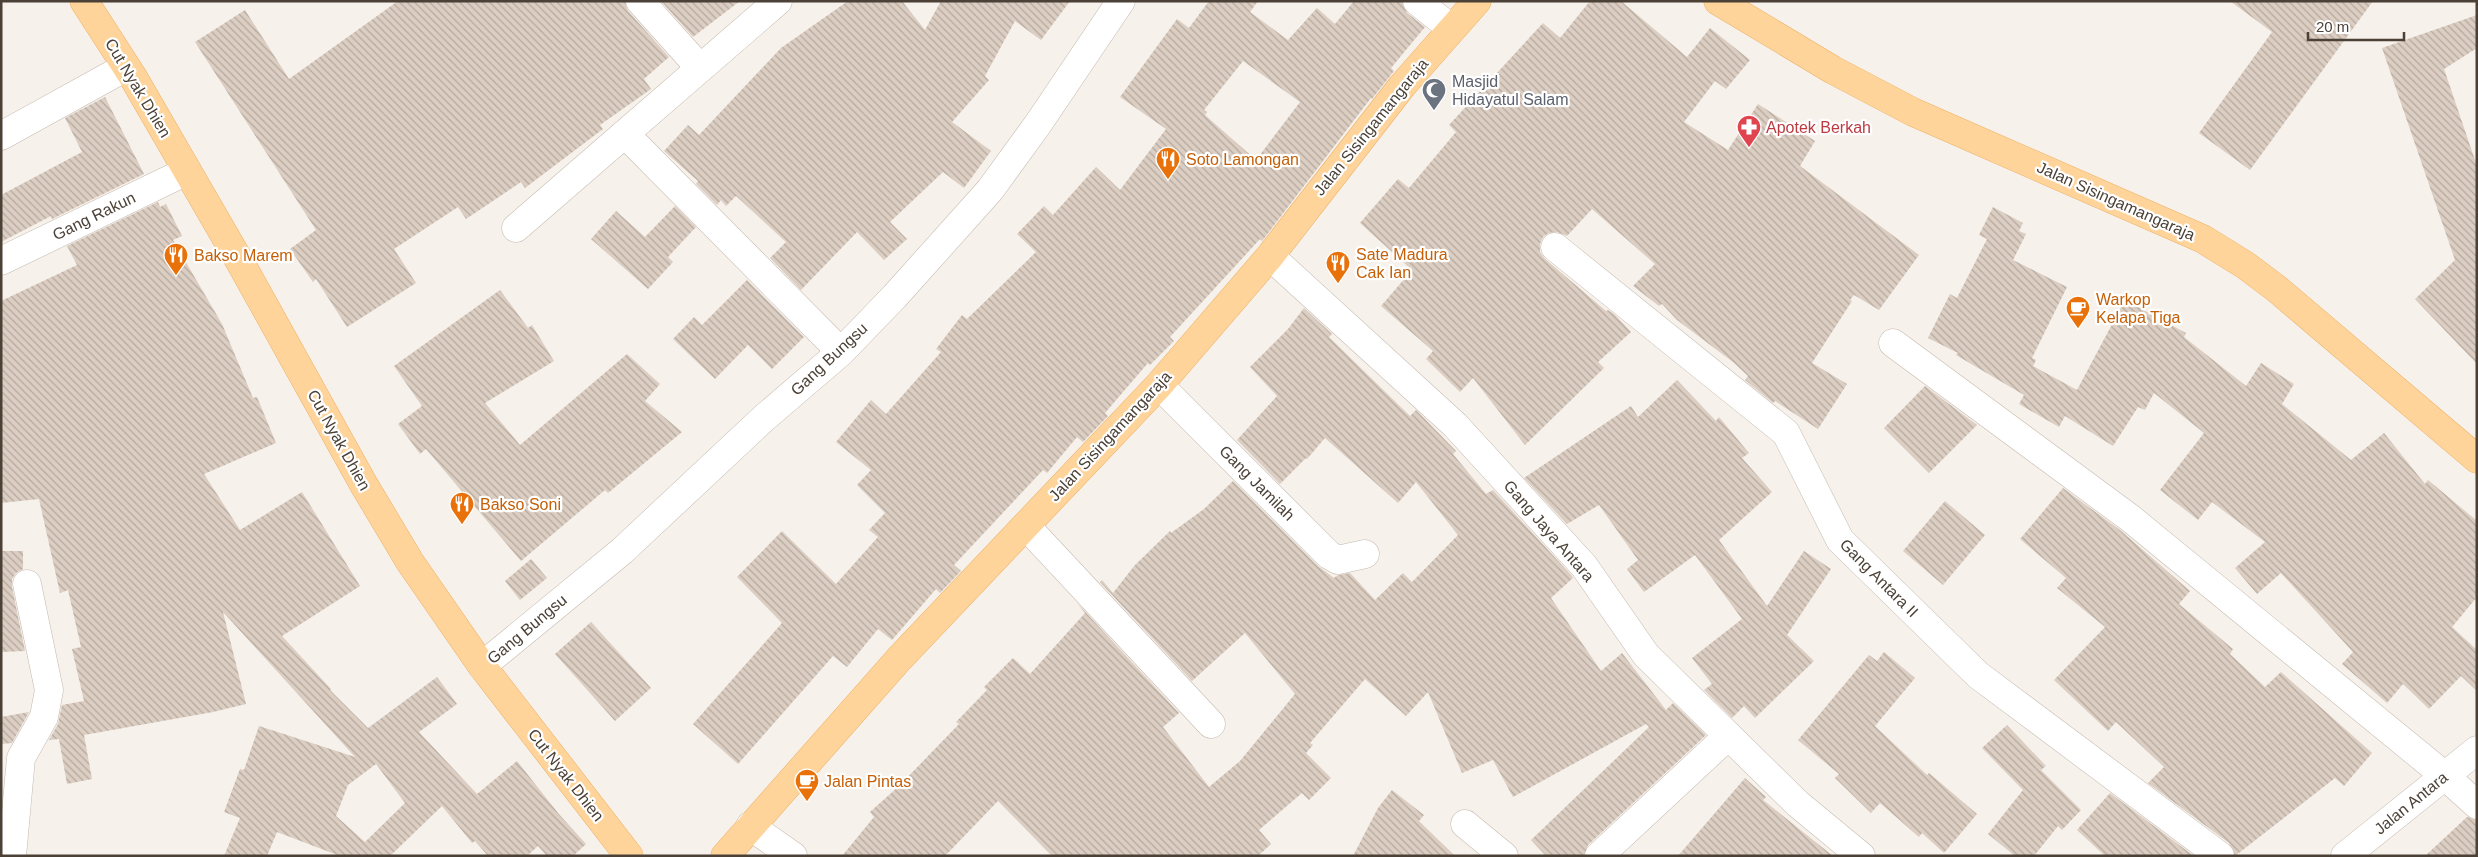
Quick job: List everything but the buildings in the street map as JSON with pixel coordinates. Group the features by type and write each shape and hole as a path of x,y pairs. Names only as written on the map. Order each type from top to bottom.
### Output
{"main road":[{"name":"Cut Nyak Dhien","path":"84,1 126,67 187,171 410,562 482,666 629,856"},
{"name":"Jalan Sisingamangaraja","path":"725,856 899,659 1159,385 1270,256 1402,86 1476,1"},
{"name":"Jalan Sisingamangaraja","path":"1718,1 1833,70 1913,112 2212,244 2277,289 2477,458"}],"street":[{"path":"640,1 700,68"},
{"path":"516,228 778,1"},
{"name":"Gang Bungsu","path":"482,666 622,551 764,418 841,352 957,229 990,190 1038,124 1121,1"},
{"path":"1417,1 1452,29"},
{"path":"1,136 126,67"},
{"path":"625,134 841,352"},
{"name":"Gang Rakun","path":"1,261 187,171"},
{"name":"Gang Antara II","path":"1555,247 1786,433 1840,540 1978,675 2220,856"},
{"name":"Gang Jaya Antara","path":"1270,256 1455,425 1584,566 1646,656 1798,804 1861,856"},
{"path":"1893,343 2130,518 2446,776 2477,805"},
{"name":"Gang Jamilah","path":"1159,385 1329,555 1338,560 1365,554"},
{"path":"1026,526 1211,724"},
{"path":"12,856 21,758 44,718 49,690 27,584"},
{"path":"1600,856 1728,736"},
{"name":"Jalan Antara","path":"2344,856 2477,750"},
{"path":"1465,824 1504,856"},
{"path":"750,826 793,856"}],"place":[{"name":"Masjid Hidayatul Salam","path":"1434,111"},
{"name":"Apotek Berkah","path":"1749,148"},
{"name":"Soto Lamongan","path":"1168,180"},
{"name":"Bakso Marem","path":"176,276"},
{"name":"Sate Madura Cak Ian","path":"1338,284"},
{"name":"Warkop Kelapa Tiga","path":"2078,329"},
{"name":"Bakso Soni","path":"462,525"},
{"name":"Jalan Pintas","path":"807,802"}]}
